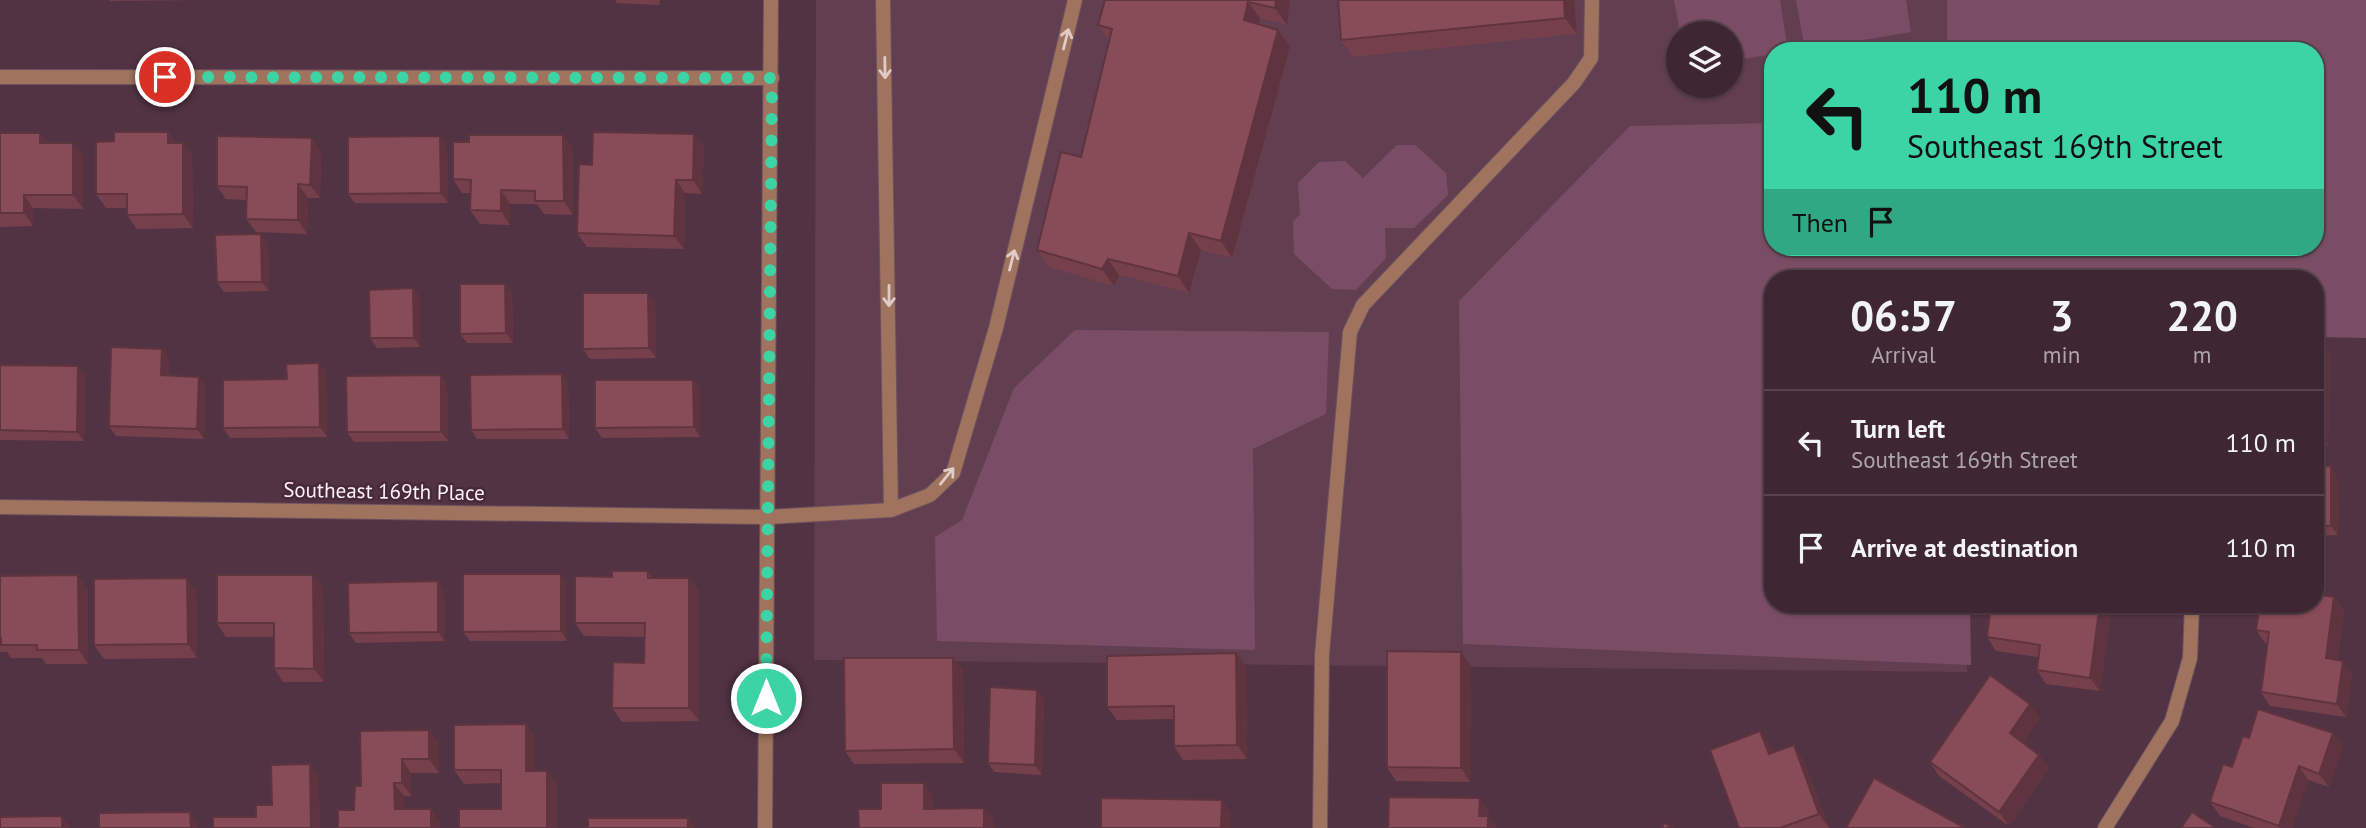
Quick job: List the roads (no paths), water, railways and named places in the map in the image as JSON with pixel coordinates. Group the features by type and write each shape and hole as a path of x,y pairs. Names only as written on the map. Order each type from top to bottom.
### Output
{"street":[{"path":"765,828 771,0"},
{"path":"883,0 891,510"},
{"name":"Southeast 169th Place","path":"0,507 767,517 891,510 930,495 953,473 996,328 1075,0"},
{"path":"1320,828 1322,655 1350,332 1363,305 1574,83 1591,58 1592,0"},
{"path":"0,77 772,78"},
{"path":"2105,828 2172,721 2190,658 2192,613"}]}
